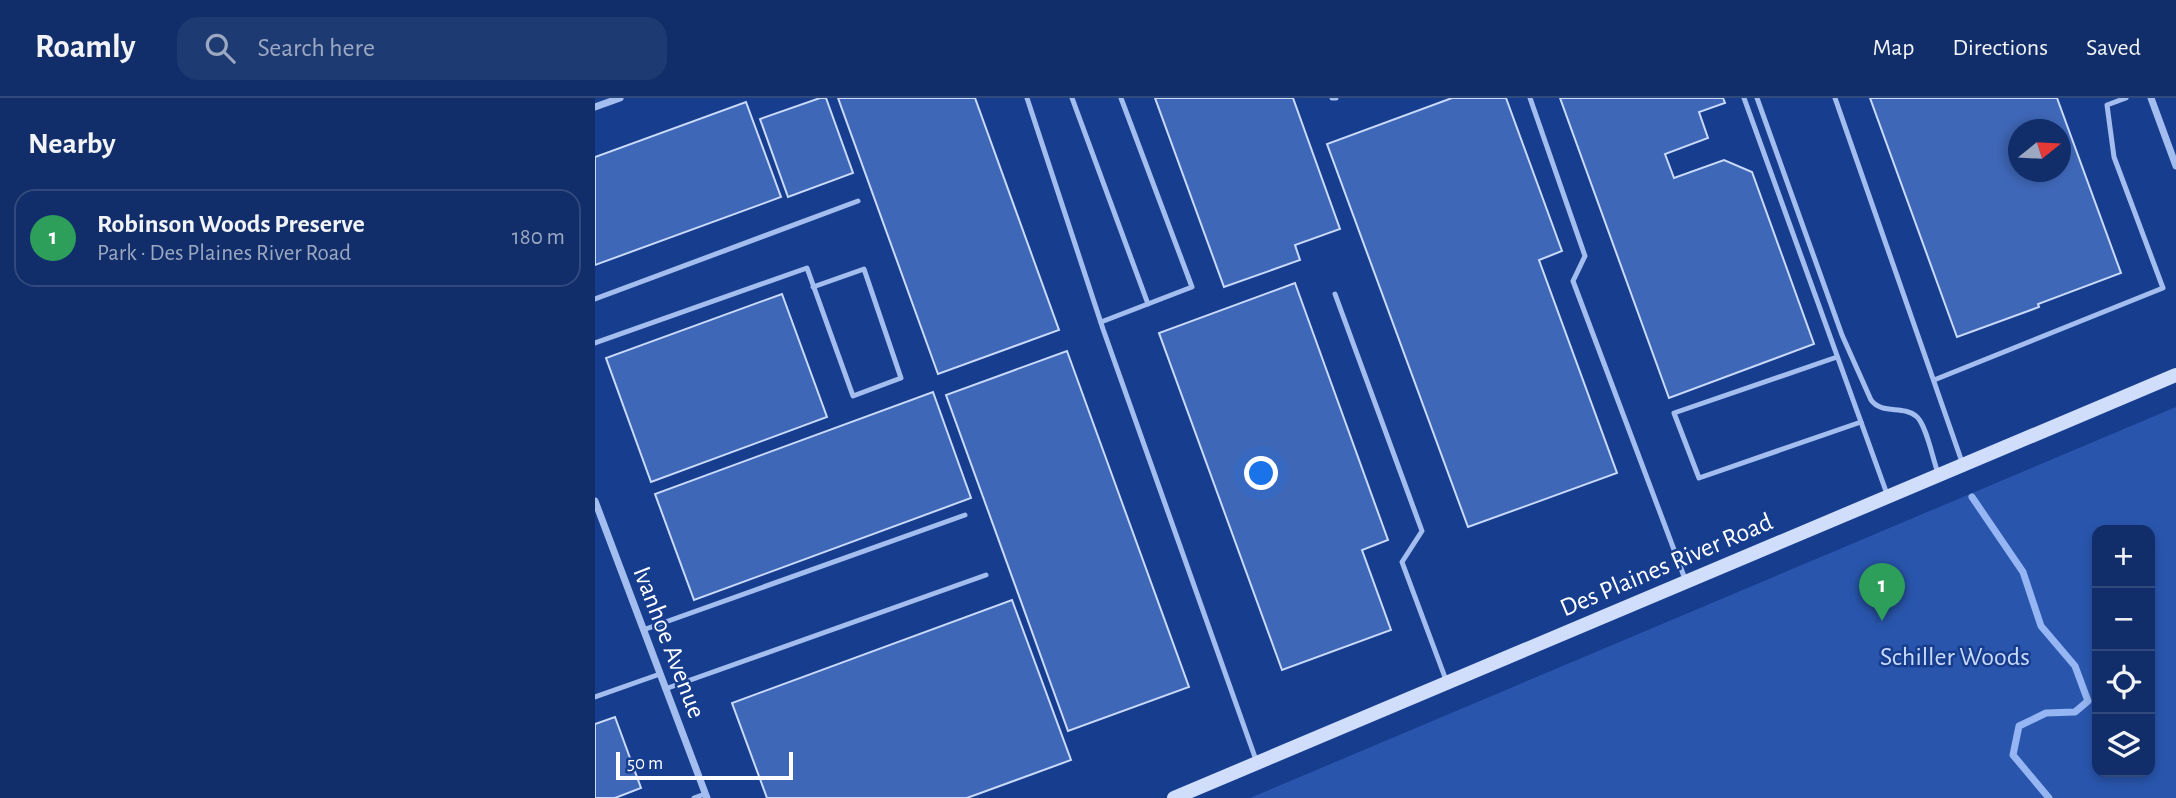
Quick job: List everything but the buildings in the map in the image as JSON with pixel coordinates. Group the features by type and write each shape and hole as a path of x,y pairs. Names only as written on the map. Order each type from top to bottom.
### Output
{"main road":[{"name":"Des Plaines River Road","path":"1174,798 2176,376"}],"street":[{"path":"595,107 620,98"},
{"path":"2151,98 2176,166"},
{"name":"Ivanhoe Avenue","path":"595,501 706,796"}],"lane":[{"path":"1027,98 1101,322 1257,763"},
{"path":"1072,98 1147,304"},
{"path":"1101,322 1192,287 1121,98"},
{"path":"1530,98 1585,256 1573,281 1686,582"},
{"path":"1744,98 1888,497"},
{"path":"1757,98 1842,335 1871,400 1875,405 1916,415 1938,476"},
{"path":"1835,98 1963,465"},
{"path":"1934,380 2163,288 2114,158 2106,105 2126,98"},
{"path":"595,299 858,201"},
{"path":"595,343 807,268 813,287 853,396 901,378 863,268 813,287"},
{"path":"1335,294 1422,531 1402,562 1447,683"},
{"path":"1837,357 1674,412 1699,478 1861,422"},
{"path":"643,629 965,515"},
{"path":"666,689 986,575"},
{"path":"595,697 660,674"},
{"path":"694,798 706,796"}],"green space":[{"name":"Schiller Woods","path":"2176,407 2176,798 1250,798"}],"waterway":[{"path":"1972,497 2023,572 2041,626 2075,666 2088,701 2075,712 2046,713 2019,726 2013,755 2049,798"}],"place":[{"name":"Robinson Woods Preserve","path":"1882,621"}]}
